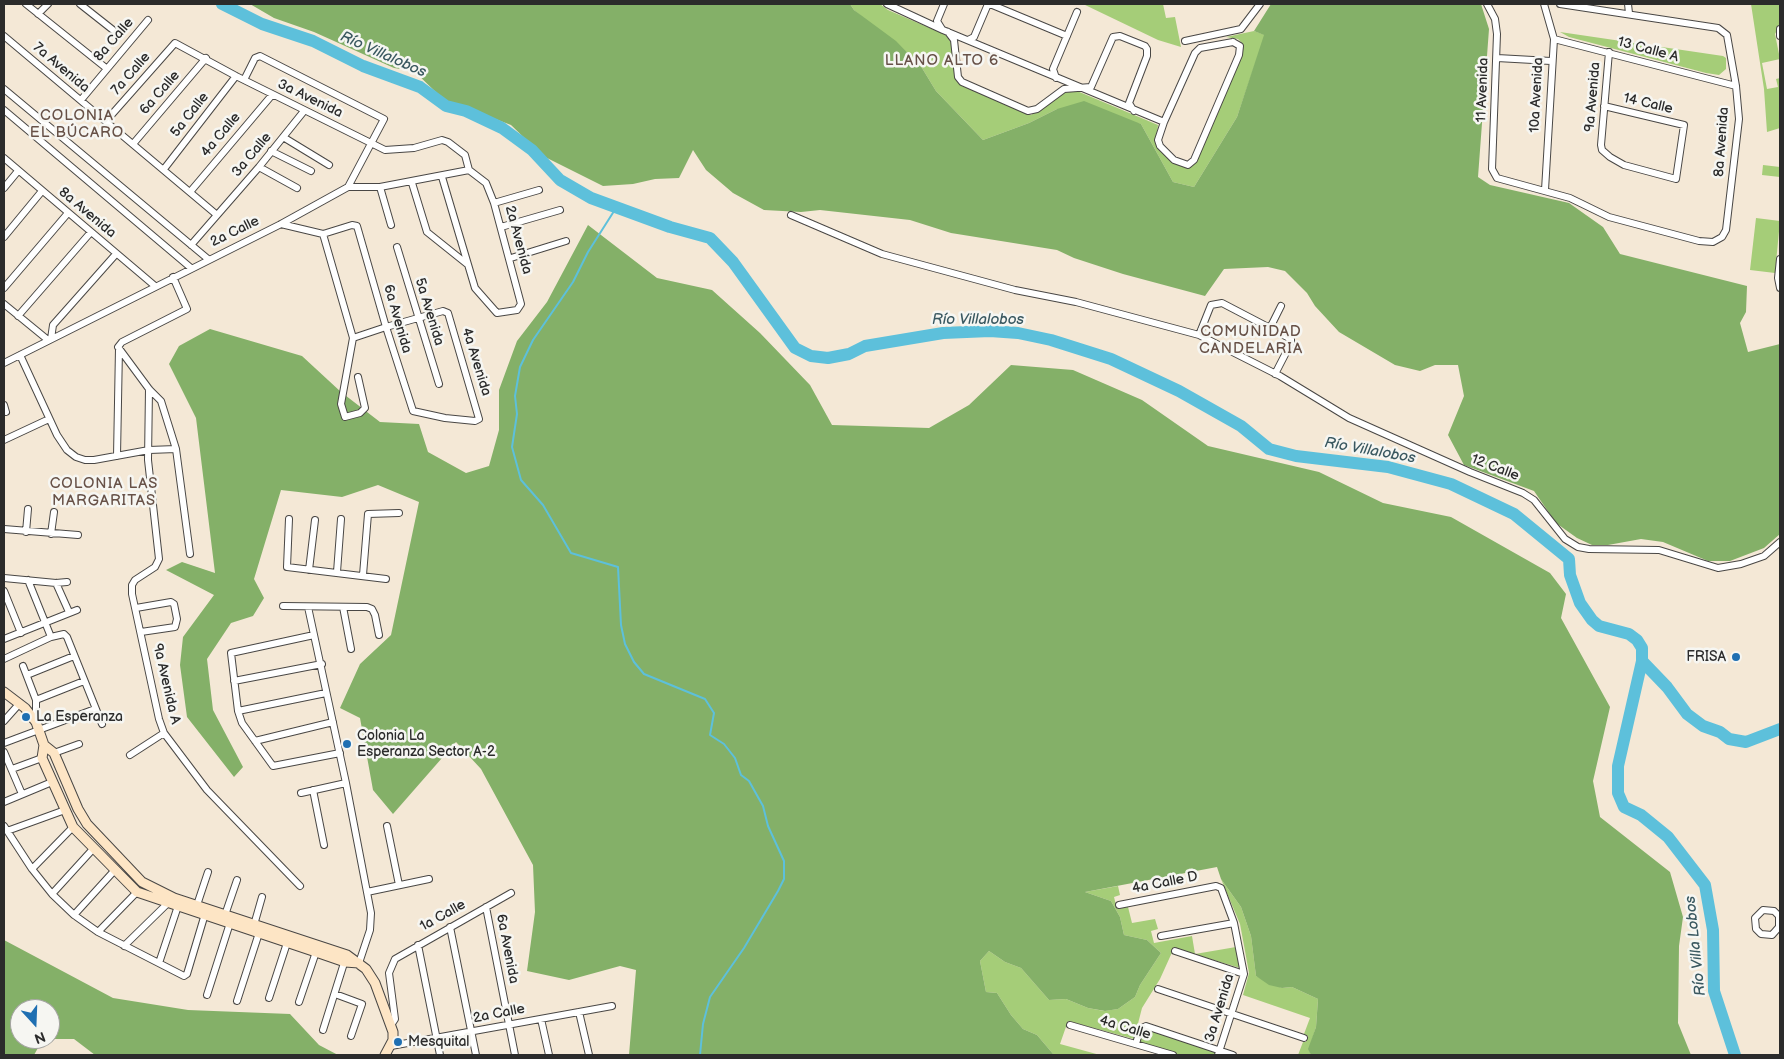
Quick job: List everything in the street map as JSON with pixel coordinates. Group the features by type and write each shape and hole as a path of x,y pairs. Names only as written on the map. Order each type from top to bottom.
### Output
{"main road":[{"path":"4,692 20,703 33,717 40,730 44,745 42,758 73,827 114,871 137,892 359,963 373,979 394,1035 391,1046 385,1055"},
{"path":"44,745 54,753 82,816 142,882 174,898 225,915 287,943 316,952 346,958"}],"street":[{"path":"26,4 106,68"},
{"path":"38,14 48,4"},
{"path":"80,4 113,30"},
{"path":"888,5 899,4"},
{"path":"944,4 937,21 954,40 960,80 1026,110 1037,109 1064,89 1079,87 1086,89 1092,86 1113,37 1120,36 1144,46 1147,49 1147,56 1129,102 1134,111"},
{"path":"967,40 974,37 989,4 1067,36"},
{"path":"1185,41 1241,29 1260,4"},
{"name":"11 Avenida","path":"1487,4 1495,22 1497,58 1492,169 1497,178 1545,190"},
{"name":"10a Avenida","path":"1544,4 1554,39 1551,61 1545,190"},
{"path":"1560,4 1629,13 1628,4"},
{"path":"888,5 945,31 1164,122"},
{"path":"1056,78 1053,69 1077,12"},
{"name":"8a Avenida","path":"1545,190 1570,198 1609,217 1699,241 1715,242 1722,237 1726,230 1739,119 1728,37 1718,28 1629,13"},
{"name":"8a Calle","path":"81,100 148,20"},
{"path":"1780,29 1780,36"},
{"name":"7a Avenida","path":"4,36 217,214"},
{"name":"13 Calle A","path":"1554,39 1736,86"},
{"path":"1233,42 1238,43 1239,55 1190,164 1172,159 1160,146 1158,140 1164,122 1197,50 1233,42"},
{"name":"3a Avenida","path":"174,44 206,58 236,76 385,150 392,151 442,140 461,150 469,170"},
{"name":"7a Calle","path":"106,121 174,44"},
{"name":"9a Avenida","path":"1609,52 1601,145 1604,152 1619,163 1676,179"},
{"path":"244,80 255,58 260,56 384,119 373,143 348,187"},
{"name":"6a Calle","path":"133,144 206,58"},
{"path":"1497,58 1551,61"},
{"name":"5a Calle","path":"164,169 236,76"},
{"path":"4,89 208,259"},
{"name":"4a Calle","path":"190,192 272,94"},
{"name":"14 Calle","path":"1604,106 1685,127 1676,179"},
{"path":"4,110 191,268"},
{"name":"3a Calle","path":"191,245 259,167 304,110"},
{"path":"283,137 329,165"},
{"path":"271,151 311,171"},
{"name":"8a Avenida","path":"4,158 155,286"},
{"path":"259,167 297,188"},
{"name":"2a Calle","path":"4,364 49,339 281,224 348,187 380,187 442,177 469,170"},
{"name":"2a Avenida","path":"468,264 475,288 494,311 503,314 517,310 521,304 494,203 486,183 469,170"},
{"path":"4,188 18,171"},
{"path":"442,177 468,264"},
{"path":"412,182 427,232 468,264"},
{"path":"380,187 391,226"},
{"path":"494,203 539,190"},
{"path":"4,237 42,191"},
{"path":"501,227 560,210"},
{"path":"4,288 68,213"},
{"name":"12 Calle","path":"790,215 882,254 1023,292 1076,302 1200,335 1276,374 1348,418 1470,472 1523,493 1534,500 1565,540 1578,547 1590,549 1658,550 1718,568 1741,564 1764,556 1780,542"},
{"path":"281,224 323,234 352,338 341,404 345,417 360,413 365,408 358,377"},
{"name":"6a Avenida","path":"323,234 352,225 359,228 386,327 412,408 418,413"},
{"path":"18,316 91,232"},
{"path":"510,258 566,241"},
{"name":"5a Avenida","path":"397,247 438,384"},
{"path":"4,304 49,339 53,325 116,254"},
{"path":"1780,259 1780,287"},
{"path":"117,456 119,345 187,309 172,278"},
{"path":"1200,335 1211,305 1217,303 1291,338 1292,342 1276,374"},
{"path":"1270,328 1281,306"},
{"name":"4a Avenida","path":"418,318 444,311 449,315 480,416 475,421 418,413"},
{"path":"352,338 418,318"},
{"path":"119,348 149,389 161,401 176,449 190,554"},
{"path":"20,355 49,419 67,450 85,460 148,450 176,449"},
{"path":"148,450 149,389"},
{"path":"4,440 49,419"},
{"name":"9a Avenida A","path":"148,450 148,470 159,559 155,567 135,580 132,585 159,719 164,733 207,790 300,886"},
{"path":"26,532 28,509"},
{"path":"51,534 54,512"},
{"path":"363,575 368,514 399,513"},
{"path":"289,519 286,566 289,568 386,579"},
{"path":"337,572 342,519"},
{"path":"309,570 315,520"},
{"path":"4,530 78,535"},
{"path":"4,578 56,583 67,582"},
{"path":"28,580 51,637"},
{"path":"56,583 69,612"},
{"path":"4,590 20,633"},
{"path":"136,608 171,602 174,604 177,619 174,627 141,632"},
{"path":"283,606 372,609 378,635"},
{"path":"308,606 322,664 326,693 340,753 367,892 371,921 359,963"},
{"path":"343,607 351,649"},
{"path":"4,639 77,610"},
{"path":"4,659 51,637 64,634 102,724"},
{"path":"314,635 234,652 230,657 238,711 242,723 273,766 340,753"},
{"path":"26,675 74,656"},
{"path":"234,681 322,664"},
{"path":"23,666 36,700 36,713 33,717"},
{"path":"36,700 84,681"},
{"path":"238,711 326,693"},
{"path":"4,721 20,703"},
{"path":"4,743 95,709"},
{"path":"254,741 333,722"},
{"path":"130,755 164,733"},
{"path":"54,753 79,744"},
{"path":"4,752 22,794"},
{"path":"12,769 42,758"},
{"path":"4,802 52,782"},
{"path":"301,793 346,783"},
{"path":"313,790 324,845"},
{"path":"65,810 5,829 32,869 52,894 74,915 98,932 184,976 187,974 205,914"},
{"path":"386,826 399,885"},
{"path":"32,869 73,827"},
{"path":"52,894 93,849"},
{"path":"74,915 114,871"},
{"path":"197,905 208,872"},
{"path":"367,892 429,879"},
{"path":"225,915 237,880"},
{"name":"3a Avenida","path":"1216,886 1222,889 1234,923 1244,974 1219,1053"},
{"name":"4a Calle D","path":"1119,905 1216,886"},
{"path":"98,932 137,892"},
{"name":"1a Calle","path":"391,1025 395,1018 390,977 391,965 398,956 511,893"},
{"path":"238,1001 262,897"},
{"path":"124,946 168,903"},
{"path":"159,964 178,906"},
{"name":"6a Avenida","path":"486,907 515,1055"},
{"path":"1770,910 1779,917 1779,927 1772,934 1761,934 1756,929 1754,922 1759,912 1770,910"},
{"path":"207,995 230,923"},
{"path":"1161,936 1234,923"},
{"path":"450,927 476,1055"},
{"path":"269,998 287,943"},
{"path":"418,945 440,1055"},
{"path":"1175,951 1244,974"},
{"path":"300,1002 316,952"},
{"path":"323,1030 346,958"},
{"path":"1158,989 1304,1038"},
{"path":"335,994 362,1004 352,1036"},
{"name":"2a Calle","path":"391,1046 612,1006"},
{"path":"579,1012 589,1055"},
{"path":"541,1019 549,1055"},
{"name":"4a Calle","path":"1070,1024 1172,1055"},
{"name":"4a Calle","path":"1136,1044 1140,1029 1146,1026 1219,1053 1233,1055"}],"green space":[{"path":"250,4 850,4 854,10 896,41 922,68 936,91 983,140 1029,123 1057,109 1084,101 1141,124 1173,182 1194,187 1237,117 1264,35 1254,31 1271,4 1481,4 1489,29 1478,177 1490,185 1569,203 1603,227 1620,254 1747,286 1746,312 1740,323 1748,352 1780,344 1780,534 1764,548 1730,561 1708,561 1663,542 1641,539 1608,545 1592,545 1577,538 1556,523 1534,491 1464,465 1448,435 1464,396 1458,365 1435,365 1420,371 1395,365 1339,332 1315,306 1307,293 1285,271 1268,267 1224,269 1205,296 1123,274 1074,258 1057,250 951,233 910,220 820,210 801,212 764,210 733,193 706,170 693,150 679,178 655,179 633,184 603,186 543,156 511,125 443,99 414,71 394,68 314,32 274,18"},
{"path":"850,4 880,4 888,10 946,35 952,44 956,80 962,86 1031,115 1062,93 1077,91 1158,125 1156,145 1169,160 1190,167 1197,160 1243,51 1243,44 1238,39 1226,37 1254,31 1265,35 1237,117 1194,187 1173,182 1141,124 1057,109 1029,123 983,140 936,91 922,68 854,10"},
{"path":"1083,4 1163,4 1166,18 1175,17 1181,47 1158,40"},
{"path":"1751,4 1780,4 1780,25 1775,34 1780,59 1762,63 1767,89 1778,87 1776,79 1780,78 1780,128 1767,132 1764,89"},
{"path":"1560,32 1723,56 1726,58 1726,69 1719,75 1706,73 1569,37"},
{"path":"1763,165 1780,167 1780,177 1762,175"},
{"path":"1756,218 1780,221 1775,273 1750,270"},
{"path":"588,225 657,278 712,290 760,333 810,385 832,425 929,428 969,405 1011,365 1073,370 1142,400 1208,446 1319,472 1383,503 1451,517 1550,573 1566,594 1561,618 1610,707 1593,781 1600,817 1670,872 1683,917 1679,946 1678,1023 1691,1055 1311,1055 1308,1049 1316,1027 1318,999 1292,987 1282,988 1269,985 1256,976 1251,936 1241,907 1221,879 1217,867 1085,892 1111,901 1120,917 1124,935 1147,940 1161,953 1140,985 1135,997 1118,1009 1105,1011 1088,1008 1066,999 1049,1000 1021,968 1005,962 989,951 980,961 986,992 997,993 1011,1015 1023,1029 1037,1035 1054,1055 629,1055 636,970 620,966 569,980 527,971 535,912 533,865 481,769 456,742 393,814 373,790 360,718 340,708 360,664 391,635 419,502 378,485 342,497 281,490 254,579 264,598 253,616 231,623 207,659 213,710 243,767 234,777 187,717 180,665 183,637 214,595 166,570 182,562 215,573 196,418 169,364 179,346 210,329 302,356 341,392 380,422 419,424 428,452 466,473 489,466 499,430 499,390 517,341 547,302"},
{"path":"1221,879 1241,907 1251,936 1256,976 1282,988 1292,987 1318,999 1316,1027 1309,1049 1311,1055 1298,1055 1303,1042 1306,1042 1308,1036 1304,1034 1310,1018 1243,995 1249,973 1240,924"},
{"path":"1118,886 1120,895 1114,897 1117,909 1128,907 1132,923 1155,919 1158,929 1151,931 1154,943 1192,936 1195,954 1236,947 1240,968 1174,948 1160,979 1142,1008 1134,1039 1068,1021 1060,1044 1100,1055 1054,1055 1037,1035 1023,1029 1011,1015 997,993 986,992 980,961 989,951 1005,962 1021,968 1049,1000 1066,999 1088,1008 1104,1011 1118,1009 1135,997 1140,985 1161,953 1147,940 1124,935 1120,917 1111,901 1085,892"},
{"path":"4,940 113,998 188,1010 290,1014 319,1045 338,1055 95,1055 74,1039 60,1039 60,999 10,999 10,1049 37,1049 34,1055 4,1055"},
{"path":"1146,1026 1233,1055 1173,1055 1136,1044"}],"waterway":[{"name":"Río Villalobos","path":"222,4 262,24 313,41 363,66 420,87 446,106 466,111 502,128 532,150 560,180 591,198 670,227 710,238 733,262 795,348 811,356 828,358 849,354 865,346 943,333 990,331 1018,333 1051,340 1111,359 1179,391 1241,426 1269,449 1296,456 1388,467 1451,484 1514,514 1569,559 1570,575 1580,603 1592,620 1599,626 1629,634 1637,640 1642,648 1642,661 1618,766 1618,793 1624,807 1641,815 1668,837 1705,885 1713,930 1714,991 1735,1055"},
{"path":"616,208 588,252 573,282 533,340 520,367 515,396 517,414 512,447 521,480 543,505 571,553 618,567 621,625 625,644 634,662 644,674 705,699 714,713 710,735 724,744 735,758 741,775 749,781 763,806 768,826 784,861 784,879 778,891 744,948 710,997 703,1024 700,1055"},
{"path":"1642,661 1667,687 1687,714 1703,726 1720,732 1729,739 1746,742 1780,729"}],"place":[{"name":"FRISA","path":"1736,657"},
{"name":"La Esperanza","path":"26,717"},
{"name":"Colonia La Esperanza Sector A-2","path":"347,744"},
{"name":"Mesquital","path":"398,1042"}],"district":[{"name":"LLANO ALTO 6","path":"942,61"},
{"name":"COLONIA EL BÚCARO","path":"77,124"},
{"name":"COMUNIDAD CANDELARIA","path":"1251,340"},
{"name":"COLONIA LAS MARGARITAS","path":"104,492"}],"water label":[{"name":"Río Villa Lobos","path":"1696,946"}]}
